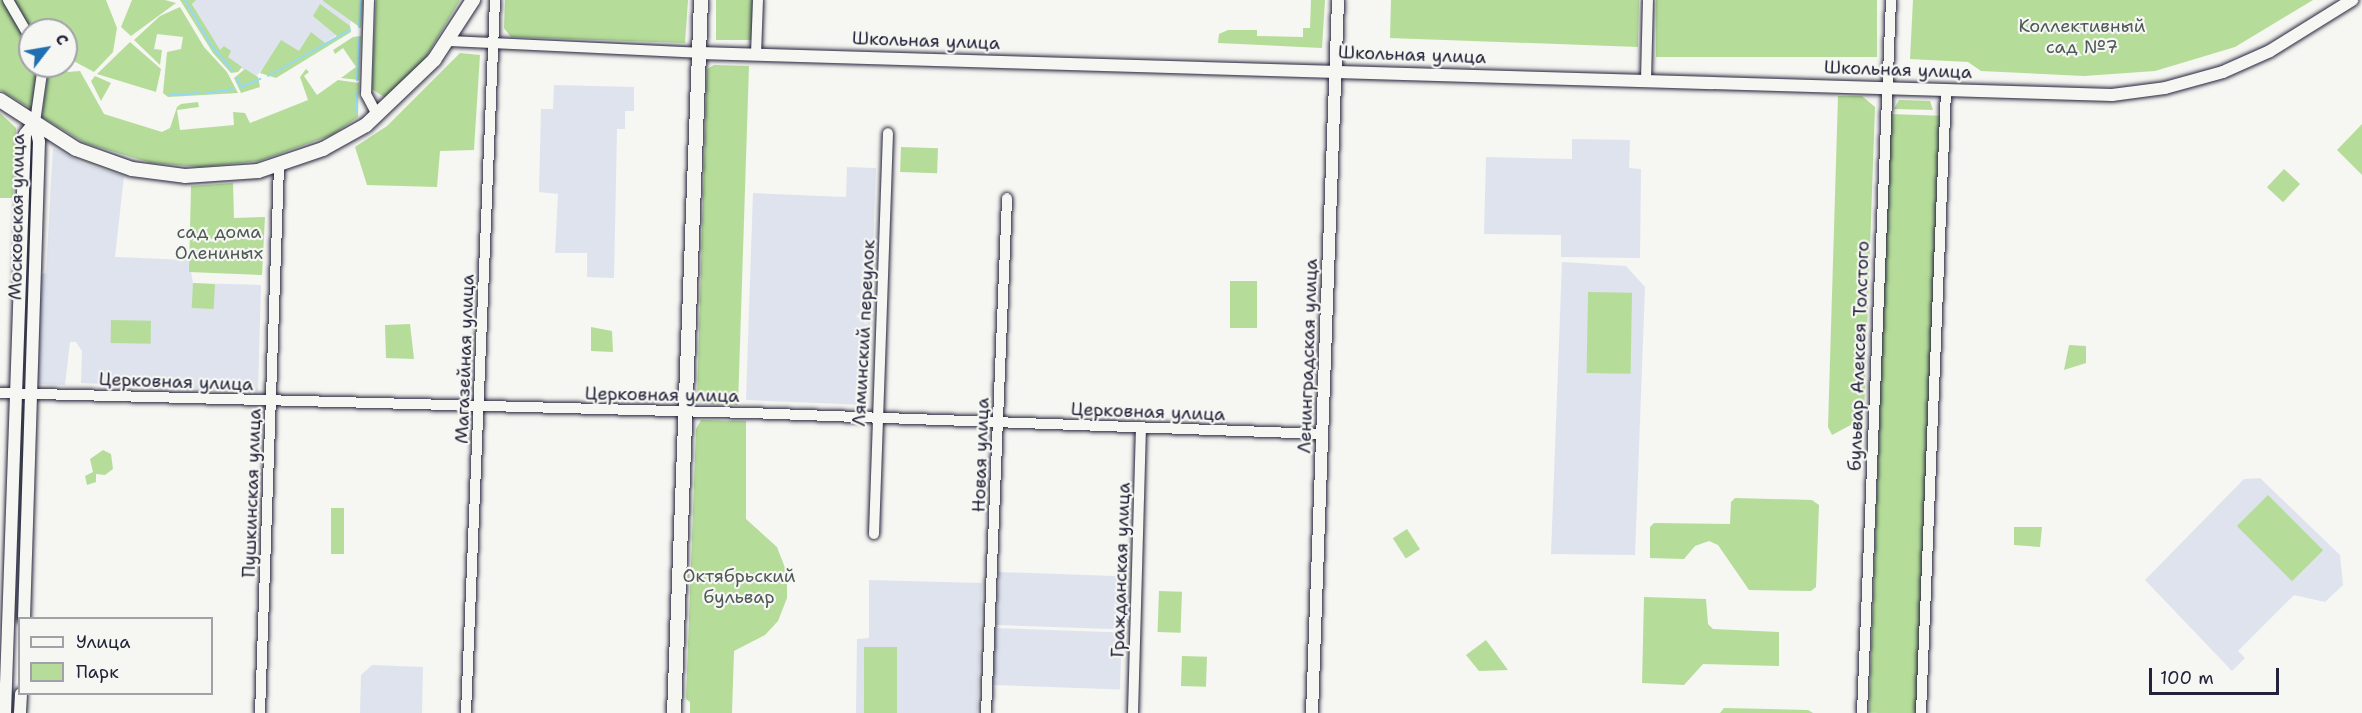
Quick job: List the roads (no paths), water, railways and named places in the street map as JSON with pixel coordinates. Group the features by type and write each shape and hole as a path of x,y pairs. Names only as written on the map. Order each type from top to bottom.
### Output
{"main road":[{"path":"0,100 76,149 143,171 207,176 279,166 347,137 377,115 413,84 449,42 473,0"},
{"path":"674,713 701,0"}],"street":[{"path":"8,0 18,18"},
{"path":"369,0 366,94 377,115"},
{"path":"756,54 758,0"},
{"name":"Ленинградская улица","path":"1312,713 1338,0"},
{"path":"1646,80 1648,0"},
{"name":"бульвар Алексея Толстого","path":"1862,713 1885,87 1891,0"},
{"name":"Школьная улица","path":"449,42 756,54 2112,95 2165,88 2246,63 2352,0"},
{"name":"Магазейная улица","path":"466,713 480,407 494,2"},
{"path":"35,122 41,78"},
{"path":"1921,713 1946,90"},
{"name":"Московская улица","path":"4,713 25,135 35,122"},
{"name":"Московская улица","path":"24,617 39,142 35,122"},
{"name":"Ляминский переулок","path":"873,534 888,133"},
{"name":"Пушкинская улица","path":"260,713 279,166"},
{"name":"Новая улица","path":"986,713 1000,424 999,354 1007,198"},
{"name":"Церковная улица","path":"0,393 877,417 1000,424 1323,434"},
{"name":"Гражданская улица","path":"1133,713 1141,428"},
{"path":"20,713 21,695"}],"waterway":[{"path":"185,0 211,45 233,71"},
{"path":"359,27 361,0"},
{"path":"268,76 350,30"},
{"path":"357,80 359,38"},
{"path":"237,78 241,87 260,79"},
{"path":"206,93 234,89"},
{"path":"170,95 200,93"},
{"path":"356,112 357,93"}],"park label":[{"name":"Коллективный сад №7","path":"2082,37"},
{"name":"сад дома Олениных","path":"219,243"},
{"name":"Октябрьский бульвар","path":"739,587"}]}
